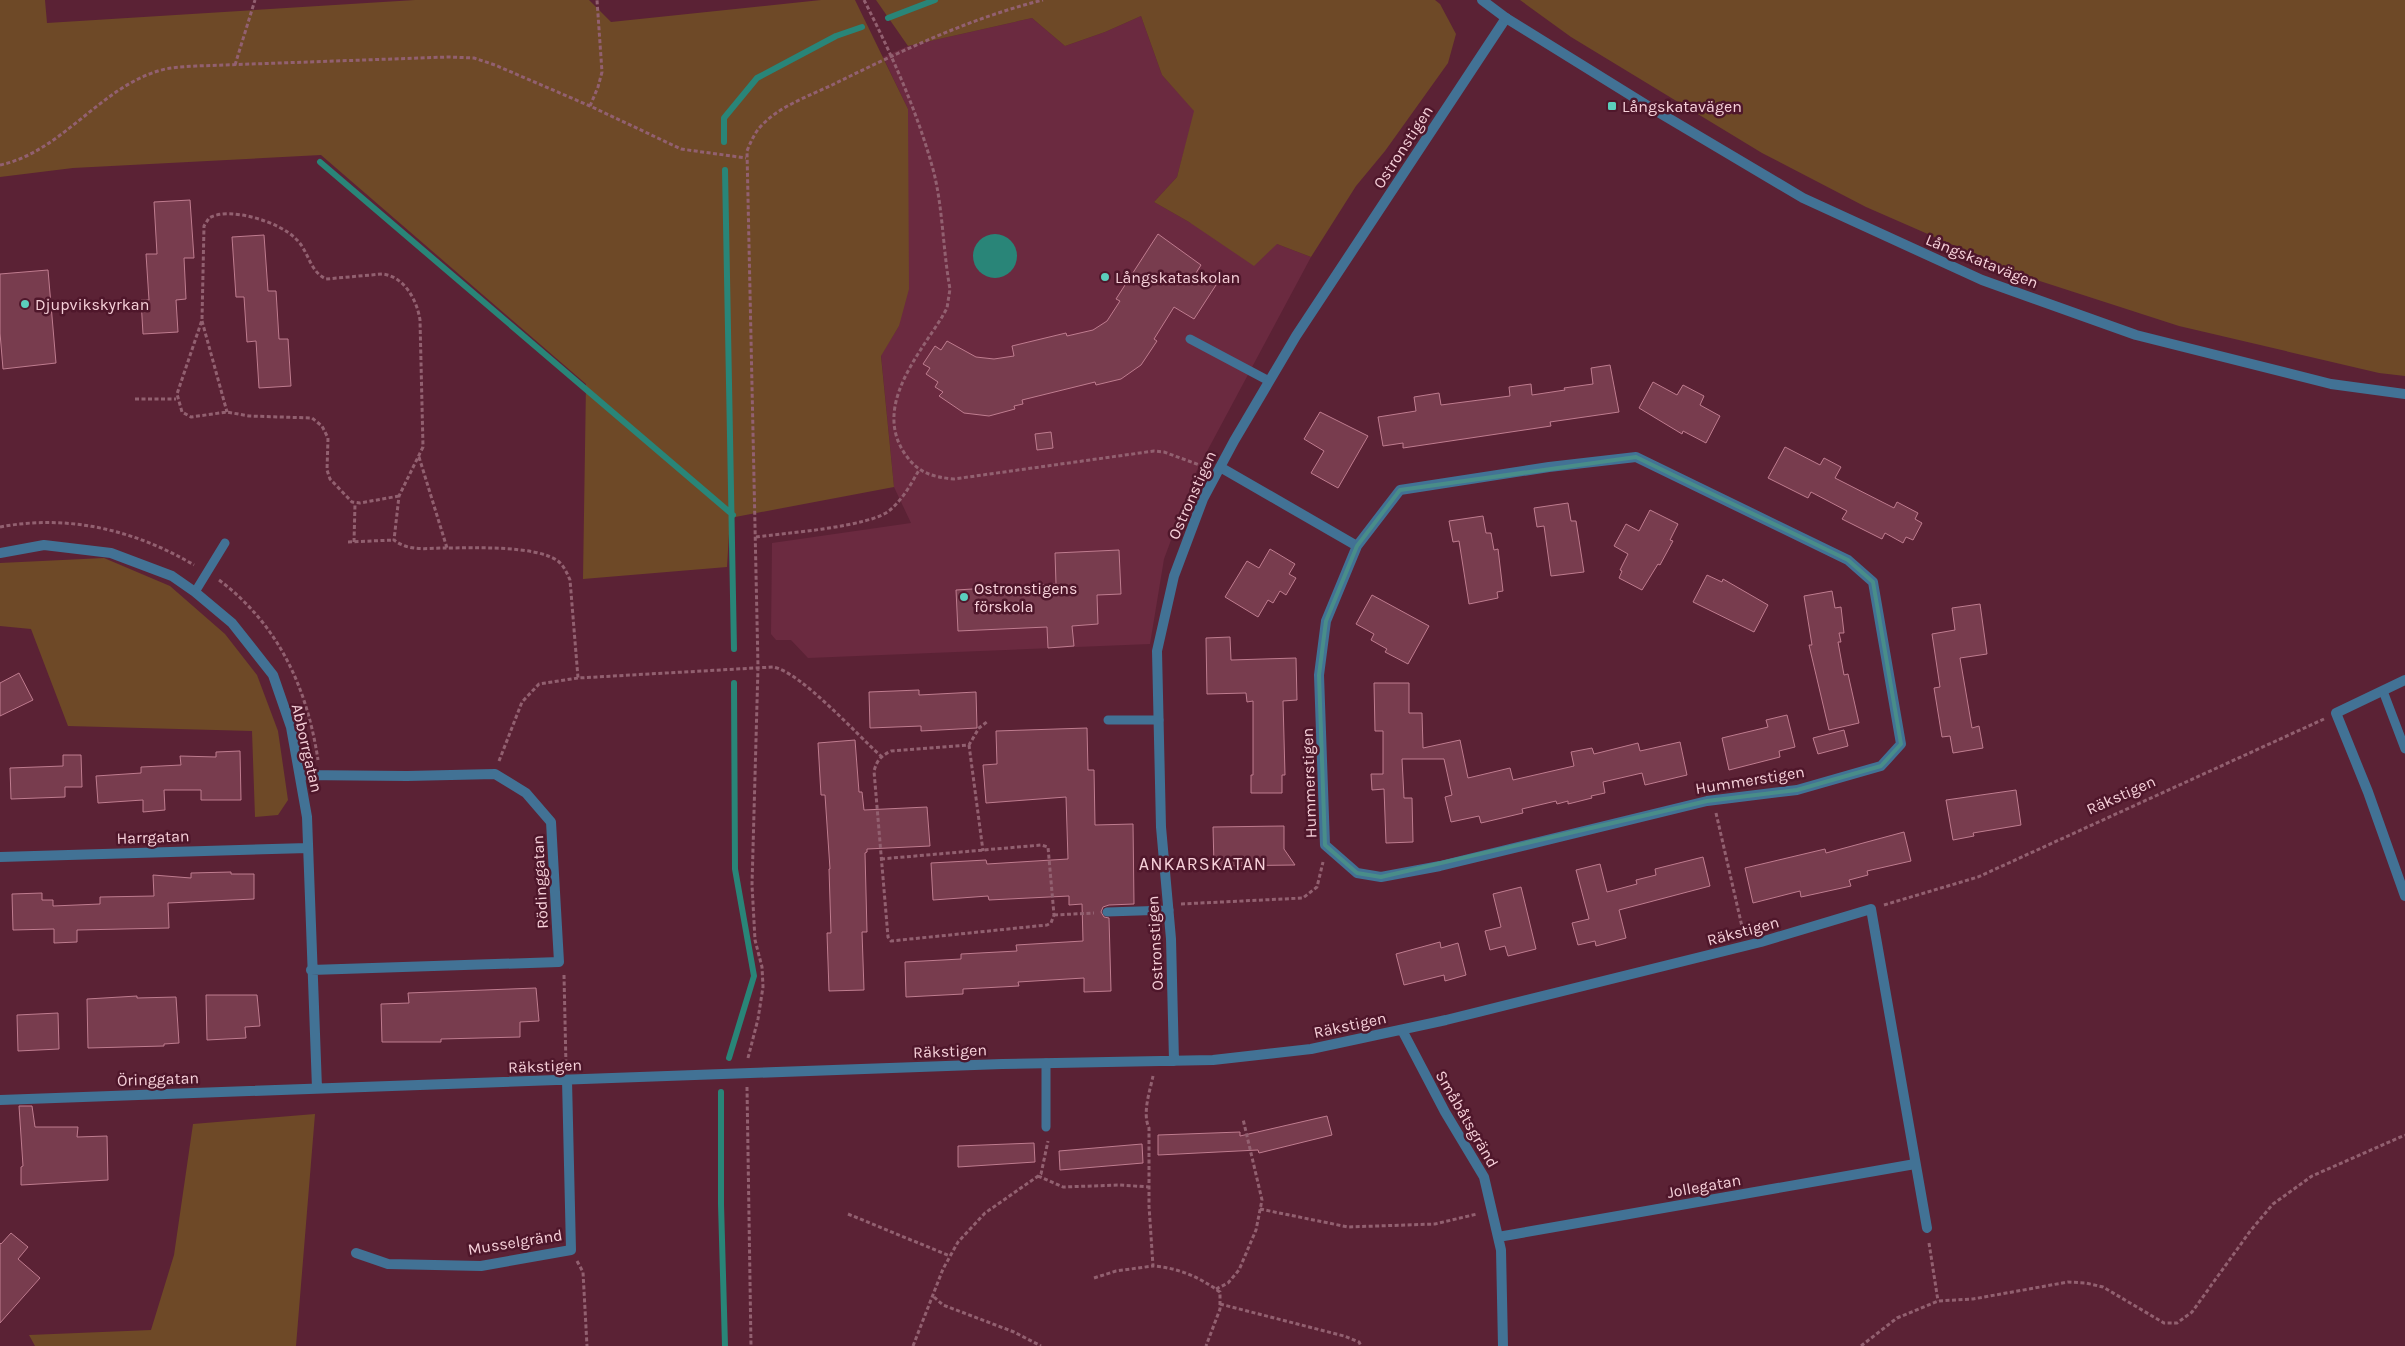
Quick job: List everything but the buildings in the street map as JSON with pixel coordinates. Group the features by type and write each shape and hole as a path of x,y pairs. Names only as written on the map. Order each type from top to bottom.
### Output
{"street":[{"name":"Långskatavägen","path":"1482,0 1506,18 1648,106 1803,198 1982,280 2136,335 2331,384 2405,394"},
{"name":"Ostronstigen","path":"1174,1061 1171,939 1161,827 1157,651 1174,576 1203,500 1220,466 1296,336 1506,18"},
{"name":"Hummerstigen","path":"1636,457 1848,560 1873,582 1901,744 1881,766 1797,790 1714,800 1440,866 1381,877 1357,873 1325,845 1319,675 1326,621 1357,546 1400,490 1549,467 1636,457"},
{"path":"1220,466 1357,546"},
{"name":"Abborrgatan","path":"0,553 44,545 112,553 172,576 196,592 232,623 273,675 291,727 307,817 311,970 317,1088"},
{"path":"2405,680 2336,713 2368,792 2405,896"},
{"path":"300,775 407,776 495,774"},
{"name":"Rödinggatan","path":"495,774 526,794 551,822 559,962"},
{"name":"Harrgatan","path":"0,857 308,848"},
{"path":"1871,909 1927,1228"},
{"name":"Räkstigen","path":"317,1088 1046,1063 1213,1060 1311,1049 1402,1030 1746,946 1871,909"},
{"path":"311,970 559,962"},
{"name":"Småbåtsgränd","path":"1402,1030 1445,1112 1484,1177 1501,1250 1503,1346"},
{"name":"Musselgränd","path":"356,1253 388,1264 481,1266 571,1250 567,1080"},
{"name":"Öringgatan","path":"0,1100 317,1088"},
{"name":"Jollegatan","path":"1498,1237 1916,1164"}],"lane":[{"path":"1190,339 1269,382"},
{"path":"196,592 225,544"},
{"path":"2383,690 2405,748"},
{"path":"1108,720 1159,720"},
{"path":"1107,912 1168,907"},
{"path":"1046,1063 1048,1131"}],"path":[{"path":"234,65 255,0"},
{"path":"590,106 602,72 597,0"},
{"path":"864,0 891,56 922,135 934,174 950,290 947,308 906,376 895,402 894,424 899,445 919,470 935,477 954,479 1154,451 1164,452 1196,465 1220,466"},
{"path":"751,1346 746,1074 748,1054 758,1019 763,987 762,966 755,940 752,885 758,668 746,158 755,133 770,118 799,101 891,56 1013,7 1043,0"},
{"path":"0,165 33,153 127,86 149,74 170,68 439,57 474,58 495,64 681,149 746,158"},
{"path":"227,412 202,320 204,226 208,218 215,215 240,215 266,222 287,231 297,239 314,270 326,279 371,274 391,275 398,280 410,294 419,312 422,447 399,496 394,540"},
{"path":"202,320 180,380 176,399 182,412 191,417 227,412 249,416 312,418 322,426 328,438 327,470 330,479 355,504 354,542"},
{"path":"135,399 176,399"},
{"path":"419,456 447,548"},
{"path":"756,537 858,523 881,516 898,503 919,470"},
{"path":"355,504 399,496"},
{"path":"348,542 394,540 413,549 477,547 535,552 551,556 560,562 570,580 578,678"},
{"path":"495,774 518,711 532,690 547,682 578,678 758,668 781,668 798,678 881,756"},
{"name":"Räkstigen","path":"1871,909 1978,877 2262,749 2336,713"},
{"path":"983,851 969,745 979,728 988,721"},
{"path":"882,860 1041,846 1048,847 1054,916 1051,922 1047,925 891,941 888,937 874,771 881,756 891,751 969,745"},
{"path":"1714,800 1746,946"},
{"path":"1168,907 1303,898 1317,887 1325,845"},
{"path":"1054,916 1107,912"},
{"path":"559,962 564,975 567,1080"},
{"path":"1153,1266 1149,1128 1146,1123 1147,1102 1156,1061"},
{"path":"1216,1289 1228,1283 1239,1270 1256,1230 1262,1200 1243,1119"},
{"path":"913,1346 916,1335 934,1297 943,1268 958,1242 985,1213 1041,1174 1048,1131"},
{"path":"1861,1346 1897,1318 1938,1301 1973,1299 2068,1282 2086,1283 2111,1290 2164,1323 2177,1323 2192,1312 2251,1230 2273,1204 2312,1176 2405,1135"},
{"path":"1038,1176 1063,1187 1150,1186"},
{"path":"1260,1209 1348,1227 1435,1224 1492,1211"},
{"path":"848,1214 950,1256"},
{"path":"1927,1228 1938,1301"},
{"path":"571,1250 583,1272 587,1346"},
{"path":"1094,1278 1116,1271 1153,1266 1168,1267 1189,1273 1216,1289 1220,1292 1220,1304 1206,1346"},
{"path":"934,1297 943,1305 1014,1332 1041,1346"},
{"path":"1220,1304 1344,1336 1360,1342 1361,1346"}],"highlighted area":[{"path":"1636,457 1848,560 1873,582 1901,744 1881,766 1797,790 1707,801 1381,877 1357,873 1325,845 1319,675 1326,621 1357,546 1400,490"}],"shaded area":[{"path":"0,0 45,0 47,23 415,0 589,0 611,22 821,0 855,0 908,109 909,289 899,326 881,356 894,487 730,518 727,567 583,579 586,384 321,155 73,168 0,177"},
{"path":"876,0 1435,0 1440,4 1456,34 1448,63 1385,151 1356,186 1311,257 1277,244 1254,266 1189,222 1154,202 1177,177 1194,111 1162,75 1141,16 1105,32 1065,46 1032,18 908,46"},
{"path":"1520,0 2405,0 2405,376 2379,373 2179,326 2024,276 1866,207 1762,153 1571,37"},
{"name":"Långskataskolan","path":"1141,16 1162,75 1195,111 1177,177 1154,202 1189,222 1277,244 1311,257 1197,470 1164,559 1150,644 808,658 791,640 776,640 771,634 772,543 911,523 894,487 881,355 899,326 908,109 883,57 908,46 1032,18 1065,46 1105,32"},
{"path":"995,234 1007,238 1013,244 1017,256 1013,268 1007,274 995,278 983,274 977,268 973,256 977,244 983,238"},
{"path":"104,558 170,586 225,634 257,675 278,731 288,800 278,815 255,817 252,731 68,726 31,629 0,626 0,563"},
{"path":"315,1114 296,1346 35,1346 29,1335 151,1330 174,1255 193,1124"}],"waterway":[{"path":"888,18 935,0"},
{"path":"724,142 724,118 757,78 836,36 862,27"},
{"path":"320,162 733,515"},
{"path":"725,170 734,649"},
{"path":"729,1058 754,976 735,869 734,683"},
{"path":"721,1092 721,1204 725,1346"}],"place":[{"name":"Långskatavägen","path":"1612,106"},
{"name":"Långskataskolan","path":"1105,277"},
{"name":"Djupvikskyrkan","path":"25,304"},
{"name":"Ostronstigens förskola","path":"964,597"}],"district":[{"name":"ANKARSKATAN","path":"1203,864"}]}
